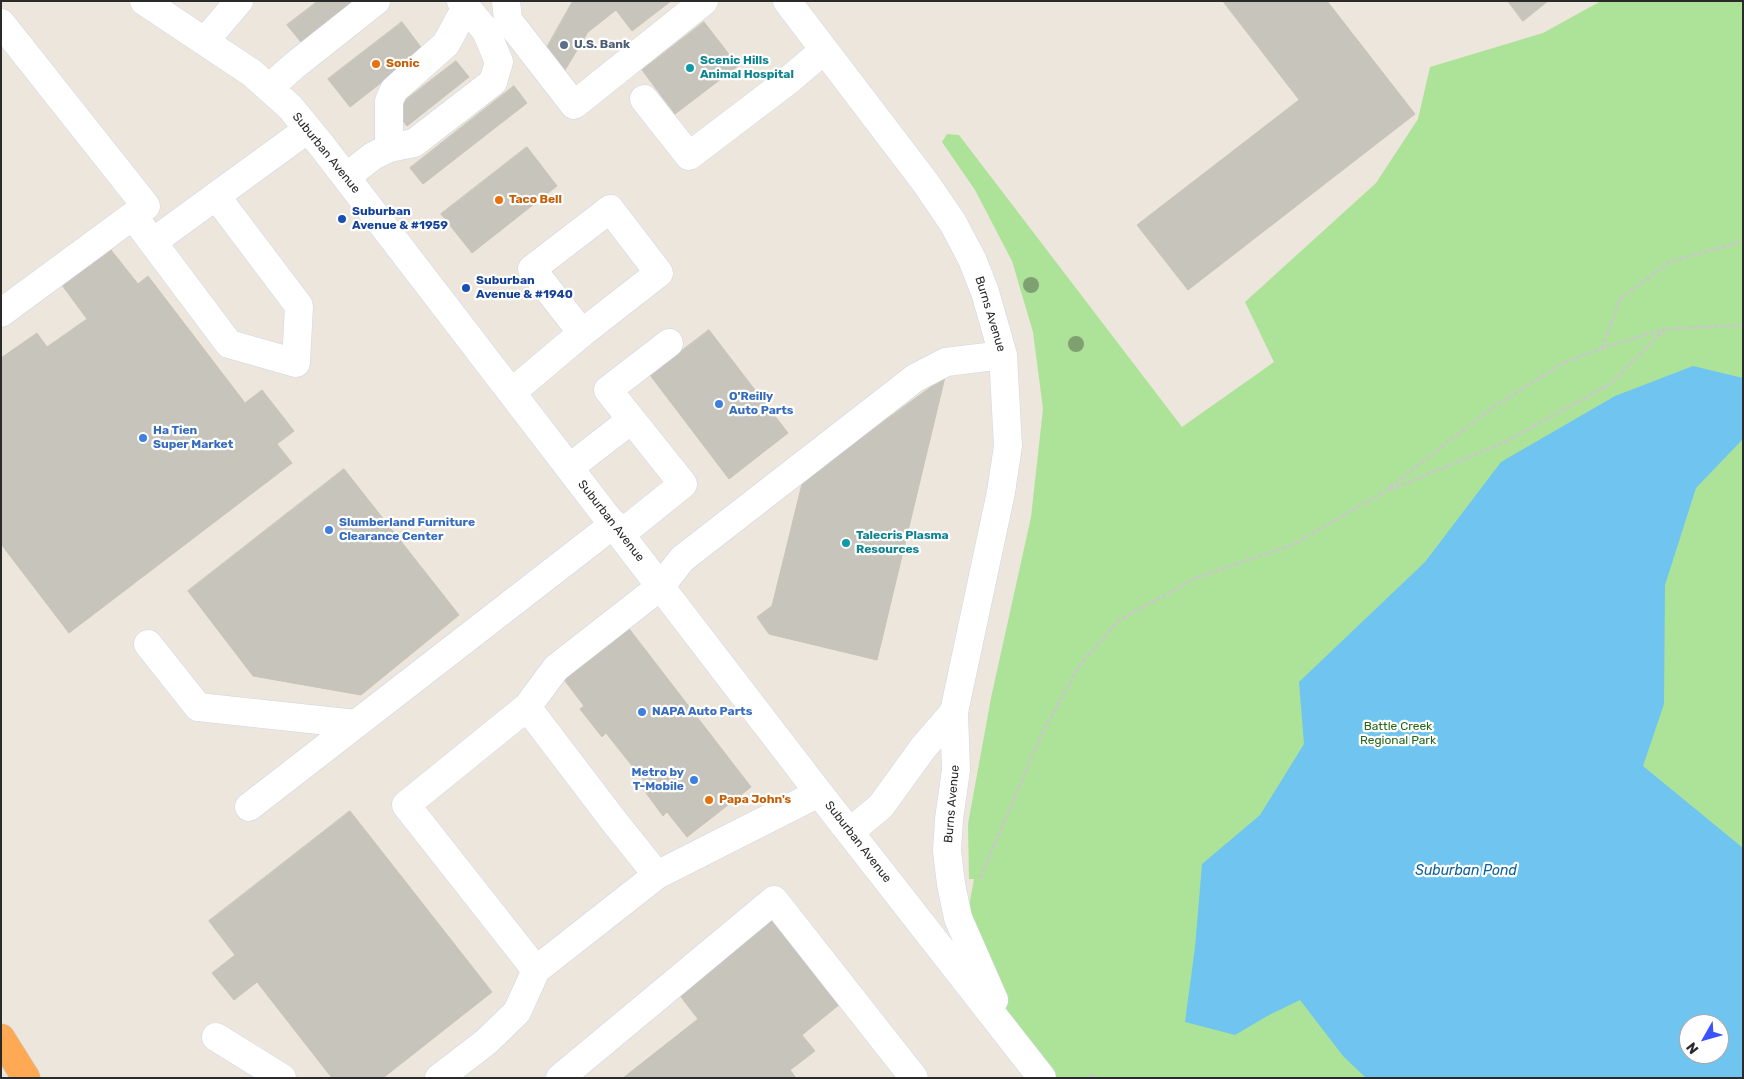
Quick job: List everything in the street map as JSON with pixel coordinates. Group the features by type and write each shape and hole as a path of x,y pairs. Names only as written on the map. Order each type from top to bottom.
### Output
{"highway":[{"path":"1,1038 26,1078"}],"street":[{"name":"Suburban Avenue","path":"144,1 252,73 290,107 512,392 819,793 1042,1078"},
{"path":"205,41 238,1"},
{"path":"269,88 376,1"},
{"path":"506,1 508,20 574,105 704,1"},
{"name":"Burns Avenue","path":"787,1 925,182 953,223 972,259 985,292 1003,355 1008,446 1002,492 954,712 956,770 949,819 947,851 950,884 958,918 1010,1036"},
{"path":"346,177 373,156 389,148 414,143 493,82 499,62 486,30 463,4 446,44 394,90 389,101 389,148"},
{"path":"1,23 146,206 1,313"},
{"path":"644,99 689,156 789,80 824,50"},
{"path":"153,242 308,129"},
{"path":"134,216 229,344 296,363 299,306 216,196"},
{"path":"512,392 582,333 658,273 610,209 532,269 582,333"},
{"path":"249,807 356,724 617,529 683,484 608,390 669,343"},
{"path":"536,970 406,805 527,707 556,668 661,586 682,558 914,378 946,362 1003,355"},
{"path":"570,468 631,420"},
{"path":"148,644 198,707 356,724"},
{"path":"527,707 657,875"},
{"name":"Burns Avenue","path":"850,832 881,806 923,748 954,712"},
{"path":"439,1078 486,1042 517,1012 536,970 657,875 819,793"},
{"path":"560,1078 774,900 914,1078"},
{"path":"216,1037 282,1078"}],"path":[{"path":"1602,348 1620,299 1670,262 1743,241"},
{"path":"1384,492 1489,410 1561,364 1602,348 1665,329 1743,325"},
{"path":"978,883 1043,731 1080,665 1119,620 1196,578 1294,544 1384,492 1505,442 1610,384 1665,329"}],"green space":[{"name":"Battle Creek Regional Park","path":"1601,1 1743,1 1743,1078 1028,1078 955,982 974,879 969,879 968,824 991,698 1031,517 1043,409 1033,332 1012,261 975,190 942,142 947,134 959,135 1182,427 1274,362 1245,302 1376,183 1418,119 1430,67 1543,33"}],"water":[{"name":"Suburban Pond","path":"1693,366 1743,378 1743,439 1696,488 1665,585 1664,704 1643,766 1743,848 1743,1078 1366,1078 1343,1056 1300,1000 1235,1035 1185,1022 1195,947 1202,864 1260,815 1304,744 1299,682 1425,562 1501,462 1615,396"}],"building":[{"path":"318,1 353,1 301,42 287,25"},
{"name":"U.S. Bank","path":"573,1 671,1 632,31 616,10 588,32 559,80 541,58"},
{"path":"1223,1 1327,1 1415,114 1188,290 1137,225 1299,100"},
{"path":"1508,1 1548,1 1523,21"},
{"name":"Sonic","path":"402,22 423,50 350,107 328,79"},
{"name":"Scenic Hills Animal Hospital","path":"704,22 738,66 675,114 642,70"},
{"path":"456,61 469,77 407,126 394,109"},
{"path":"514,86 527,103 423,184 410,168"},
{"name":"Taco Bell","path":"527,147 557,186 472,253 441,214"},
{"name":"Ha Tien Super Market","path":"111,250 138,284 148,276 245,403 262,390 294,431 277,444 292,463 69,633 1,544 1,358 37,333 47,347 87,319 62,285"},
{"name":"O'Reilly Auto Parts","path":"709,330 788,433 729,479 650,375"},
{"name":"Talecris Plasma Resources","path":"945,377 877,660 769,634 757,617 772,606 803,480"},
{"name":"Slumberland Furniture Clearance Center","path":"344,469 459,615 361,695 253,676 188,591"},
{"path":"627,626 751,787 687,837 667,812 663,816 643,789 648,786 606,733 602,737 580,709 584,706 562,677"},
{"path":"350,811 492,992 383,1078 332,1078 257,982 234,1000 212,973 235,955 209,921"},
{"path":"770,915 840,1004 802,1035 815,1051 790,1070 796,1078 623,1078 698,1019 678,993"}],"place":[{"name":"U.S. Bank","path":"564,45"},
{"name":"Sonic","path":"376,64"},
{"name":"Scenic Hills Animal Hospital","path":"690,68"},
{"name":"Taco Bell","path":"499,200"},
{"name":"Suburban Avenue & #1959","path":"342,219"},
{"name":"Suburban Avenue & #1940","path":"466,288"},
{"name":"O'Reilly Auto Parts","path":"719,404"},
{"name":"Ha Tien Super Market","path":"143,438"},
{"name":"Slumberland Furniture Clearance Center","path":"329,530"},
{"name":"Talecris Plasma Resources","path":"846,543"},
{"name":"NAPA Auto Parts","path":"642,712"},
{"name":"Metro by T-Mobile","path":"694,780"},
{"name":"Papa John's","path":"709,800"}]}
